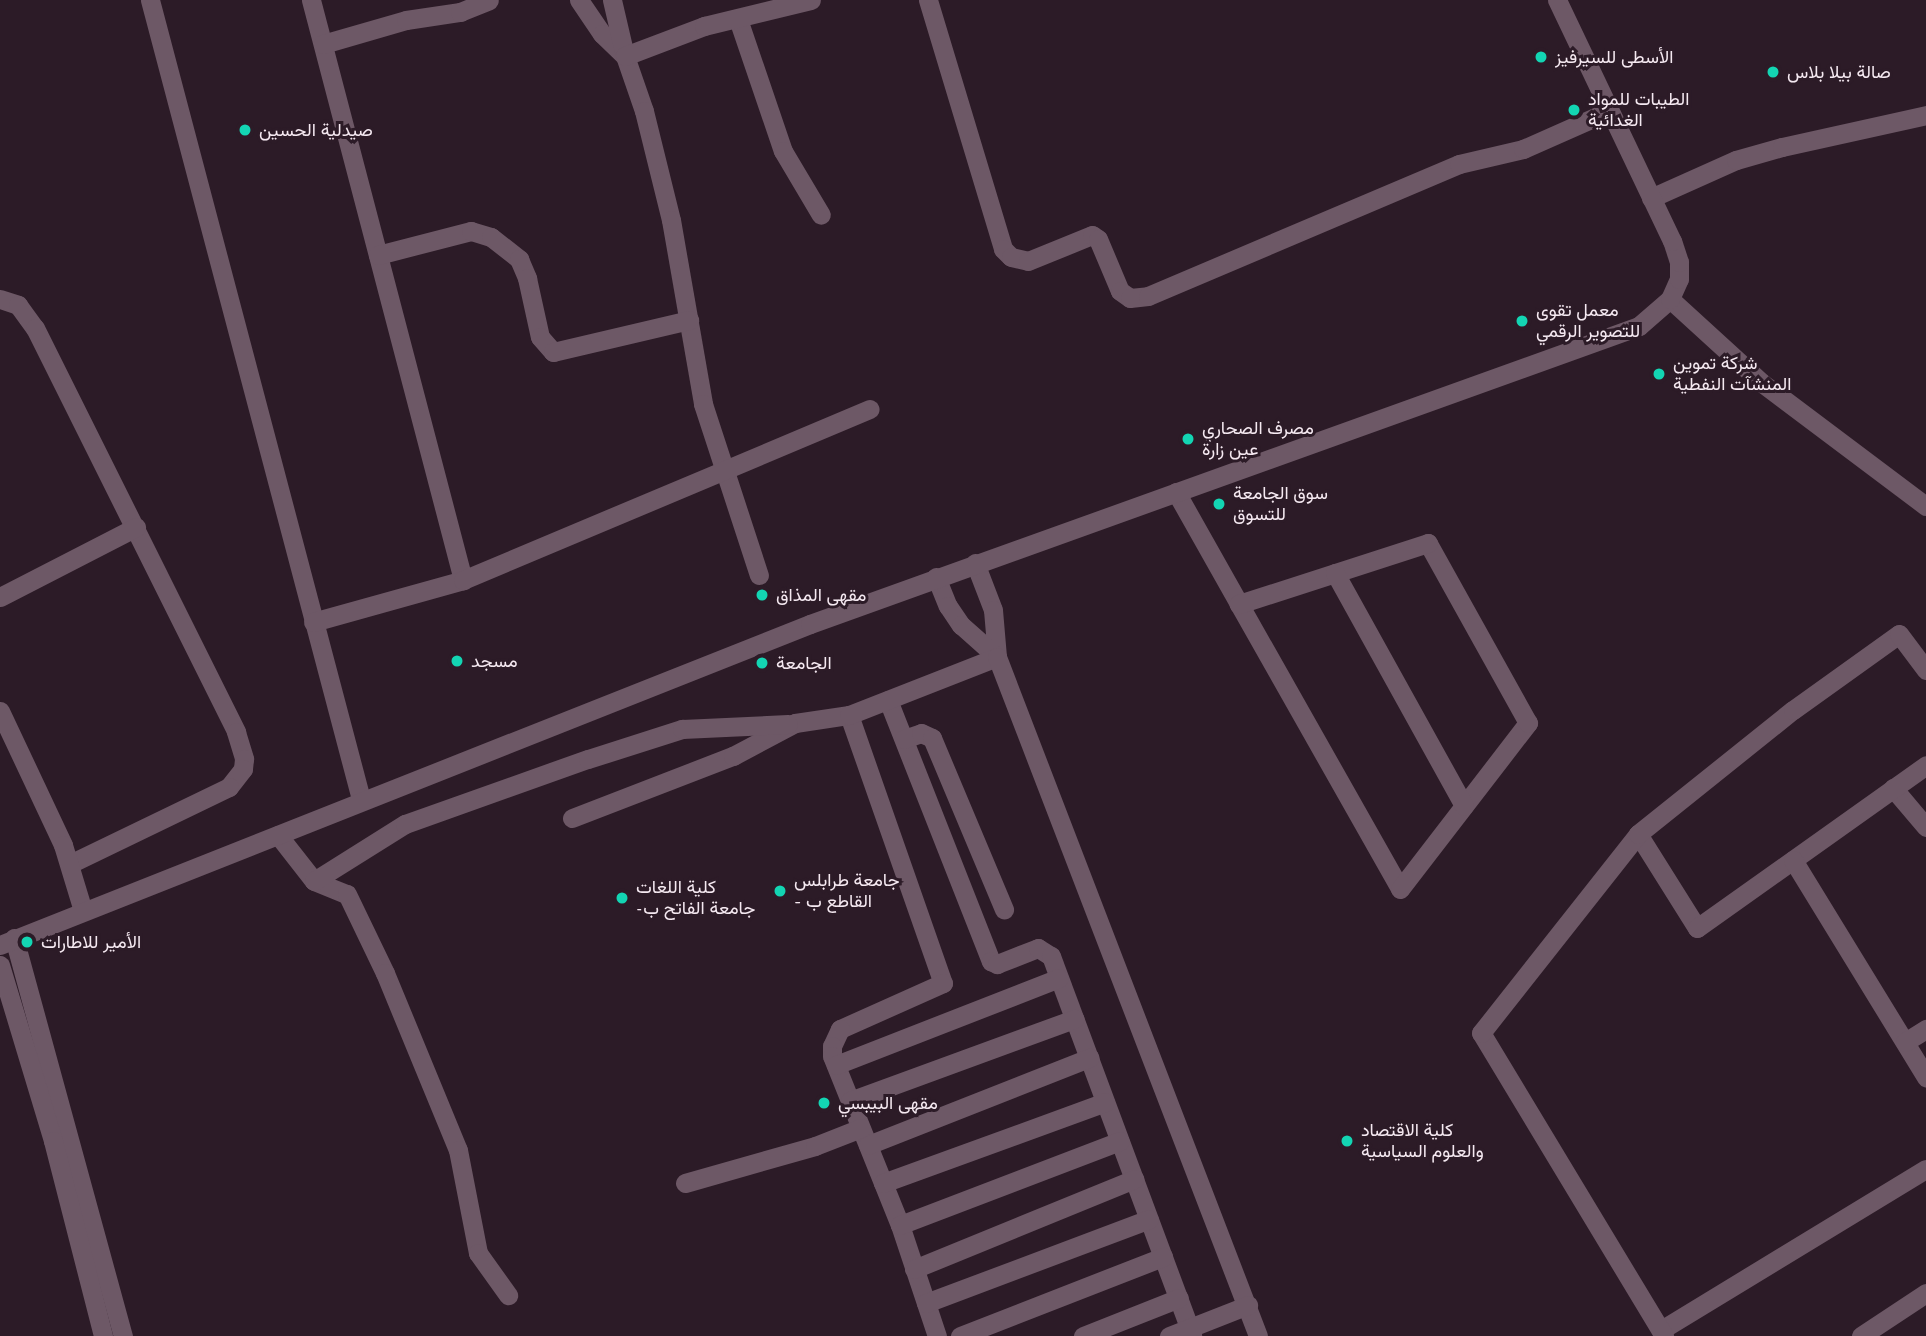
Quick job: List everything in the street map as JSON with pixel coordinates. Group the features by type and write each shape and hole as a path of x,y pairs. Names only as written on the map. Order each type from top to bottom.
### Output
{"street":[{"path":"150,0 361,799"},
{"path":"311,0 463,580"},
{"path":"323,44 406,20 460,12 489,0"},
{"path":"612,0 625,57 656,156 703,404 759,575"},
{"path":"625,57 704,26 811,0"},
{"path":"928,0 1003,249 1011,257 1028,261 1092,235 1098,239 1120,291 1130,298 1148,296 1459,163 1523,149 1609,111"},
{"path":"123,1336 7,942 278,835 361,799 936,577 1602,342 1639,326 1670,299 1679,279 1679,262 1557,0"},
{"path":"583,4 602,34 625,57"},
{"path":"738,19 783,152 821,215"},
{"path":"1651,198 1691,178 1770,150 1926,115"},
{"path":"378,255 471,231 491,237 519,259 527,278 540,337 553,352 689,320"},
{"path":"0,299 18,306 35,328 236,732 244,759 243,769 229,788 70,864"},
{"path":"1670,299 1762,383 1926,506"},
{"path":"313,622 463,580 869,409"},
{"path":"1176,492 1239,604 1400,889 1528,723 1427,543 1239,604"},
{"path":"0,597 136,527"},
{"path":"975,563 993,610 997,657 1258,1336"},
{"path":"1335,573 1464,806"},
{"path":"936,577 948,606 961,625 997,657"},
{"path":"1926,670 1899,634 1793,710 1638,834 1481,1033 1662,1333 1926,1169"},
{"path":"314,881 405,824 588,759 681,729 795,723 849,715 997,657"},
{"path":"888,701 991,961 997,964 1038,948 1051,956 1191,1332"},
{"path":"0,711 70,864 83,911"},
{"path":"849,715 943,983 840,1029 832,1046 836,1065 900,1225 937,1336"},
{"path":"572,818 733,757 795,723"},
{"path":"904,739 921,733 932,738 1004,909"},
{"path":"1638,834 1697,929 1926,765"},
{"path":"1893,788 1926,827"},
{"path":"278,835 314,881 347,894 385,973 458,1150 478,1254 508,1295"},
{"path":"1793,860 1926,1077"},
{"path":"0,965 53,1141 103,1336"},
{"path":"836,1065 1059,978"},
{"path":"850,1101 1074,1019"},
{"path":"1905,1042 1926,1029"},
{"path":"685,1183 814,1146 864,1137 1089,1058"},
{"path":"883,1183 1105,1102"},
{"path":"900,1225 1120,1141"},
{"path":"914,1269 1134,1179"},
{"path":"926,1303 1149,1219"},
{"path":"960,1336 1163,1257"},
{"path":"1861,1336 1926,1293"},
{"path":"1083,1336 1179,1298"},
{"path":"1169,1336 1191,1332 1248,1305"}],"place":[{"name":"الأسطى للسيرفيز","path":"1541,57"},
{"name":"صالة بيلا بلاس","path":"1773,72"},
{"name":"الطيبات للمواد الغدائية","path":"1574,110"},
{"name":"صيدلية الحسين","path":"245,130"},
{"name":"معمل تقوى للتصوير الرقمي","path":"1522,321"},
{"name":"شركة تموين المنشآت النفطية","path":"1659,374"},
{"name":"مصرف الصحاري عين زارة","path":"1188,439"},
{"name":"سوق الجامعة للتسوق","path":"1219,504"},
{"name":"مقهى المذاق","path":"762,595"},
{"name":"مسجد","path":"457,661"},
{"name":"الجامعة","path":"762,663"},
{"name":"جامعة طرابلس - القاطع ب","path":"780,891"},
{"name":"كلية اللغات -جامعة الفاتح ب","path":"622,898"},
{"name":"الأمير للاطارات","path":"27,942"},
{"name":"مقهى البيبسي","path":"824,1103"},
{"name":"كلية الاقتصاد والعلوم السياسية","path":"1347,1141"}]}
